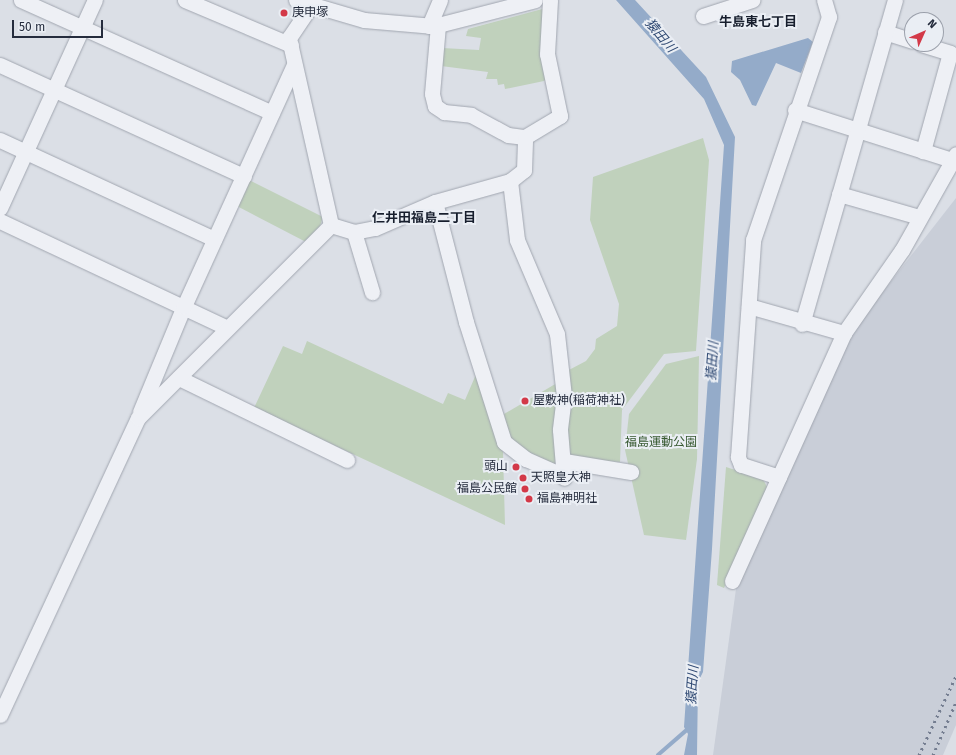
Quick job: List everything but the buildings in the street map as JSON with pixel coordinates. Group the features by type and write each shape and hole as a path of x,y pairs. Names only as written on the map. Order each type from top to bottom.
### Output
{"street":[{"path":"21,0 272,113"},
{"path":"0,208 95,0"},
{"path":"185,0 291,45"},
{"path":"296,0 310,7 364,20 433,25 514,2 535,0"},
{"path":"440,0 433,25 432,94 435,106 444,112 471,115 508,135 525,137 560,116 547,54 550,0"},
{"path":"703,16 752,0"},
{"path":"778,477 741,466 738,457 753,240 795,110 829,17 824,0"},
{"path":"802,324 895,0"},
{"path":"310,7 290,38 294,65 331,224"},
{"path":"885,32 904,38"},
{"path":"923,151 950,54 944,52"},
{"path":"0,65 244,176"},
{"path":"0,715 138,418 184,306 294,65"},
{"path":"732,581 844,333 902,250 919,217 954,157 923,151 795,110"},
{"path":"331,224 354,232 375,228 435,202 510,182 524,170 525,137"},
{"path":"0,140 214,239"},
{"path":"510,182 517,240 557,334 564,396 560,430 563,470"},
{"path":"839,194 919,217"},
{"path":"435,202 466,322 504,442 526,459 555,472 563,470 631,472"},
{"path":"0,221 184,306 226,328"},
{"path":"138,418 331,224"},
{"path":"354,232 372,292"},
{"path":"749,306 802,324 844,333"},
{"path":"179,378 346,460"}],"shaded area":[{"path":"956,198 956,725 943,755 713,755 736,589 850,334"}],"green space":[{"path":"546,8 548,77 544,81 505,89 504,84 498,85 497,79 486,79 488,72 441,66 442,48 479,50 481,38 466,36 468,29"},
{"path":"703,138 709,160 696,351 664,354 622,410 620,462 568,458 567,371 586,361 595,349 596,339 617,326 619,304 590,220 593,177"},
{"path":"247,179 323,217 319,229 306,242 235,205"},
{"path":"307,341 443,404 448,393 465,400 477,372 495,413 503,452 505,525 254,408 283,346 302,354"},
{"name":"福島運動公園","path":"699,356 697,459 686,540 644,535 625,450 629,414 666,364"},
{"path":"557,383 558,463 550,465 519,450 510,440 504,414"},
{"path":"726,467 763,479 768,489 724,588 717,585"}],"water":[{"name":"猿田川","path":"616,0 635,0 706,77 735,137 712,549 703,672 698,682 697,755 684,755 688,734 684,727 724,145 704,99"},
{"path":"808,38 813,42 801,73 776,63 756,106 752,105 740,80 731,72 732,61"}],"waterway":[{"path":"658,755 688,729"}],"railway":[{"path":"919,755 956,676"},
{"path":"933,755 956,702"}],"place":[{"name":"庚申塚","path":"284,13"},
{"name":"屋敷神(稲荷神社)","path":"525,401"},
{"name":"頭山","path":"516,467"},
{"name":"天照皇大神","path":"523,478"},
{"name":"福島公民館","path":"525,489"},
{"name":"福島神明社","path":"529,499"}],"district":[{"name":"牛島東七丁目","path":"758,22"},
{"name":"仁井田福島二丁目","path":"424,218"}]}
